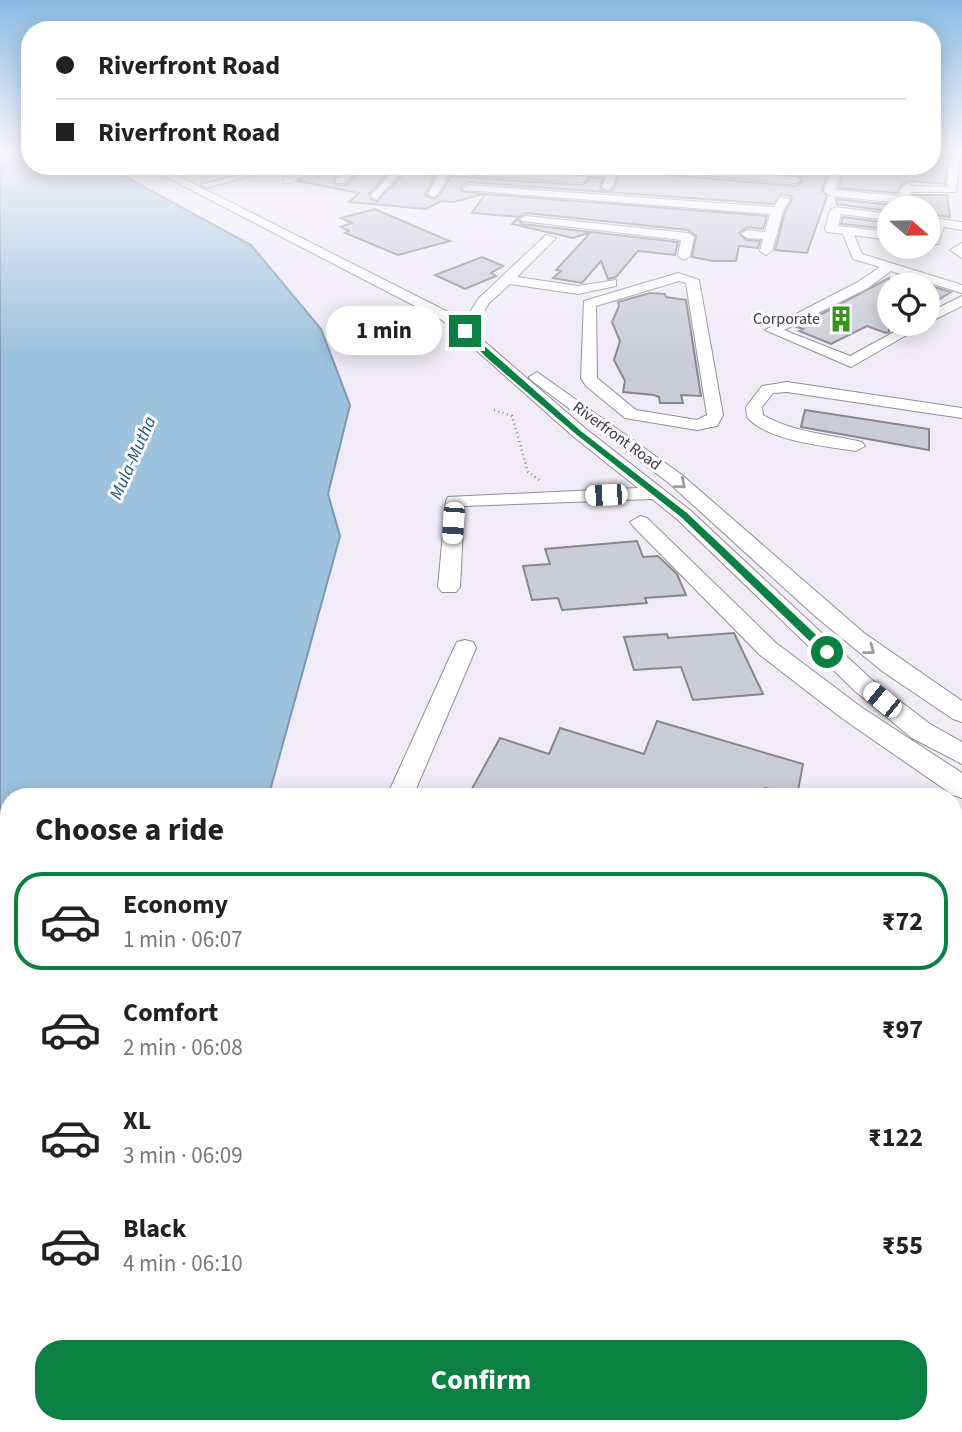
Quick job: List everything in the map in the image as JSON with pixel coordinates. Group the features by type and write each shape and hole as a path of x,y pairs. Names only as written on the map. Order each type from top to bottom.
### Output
{"street":[{"name":"Riverfront Road","path":"257,220 467,326 489,356 580,433 684,515 863,685 921,731 962,754"},
{"name":"Riverfront Road","path":"277,220 420,290 693,493 839,625 916,686 962,713"},
{"path":"557,220 688,236 684,256"},
{"path":"765,251 775,220"},
{"path":"833,220 831,229 877,235"},
{"path":"940,223 962,226"},
{"path":"820,233 877,240"},
{"path":"747,234 769,236"},
{"path":"848,236 857,256 962,289"},
{"path":"467,326 505,279 550,238"},
{"path":"940,248 960,250"},
{"path":"883,273 890,266"},
{"path":"678,277 692,279 716,415 711,422 697,425 631,414 589,378 589,304 678,277"},
{"path":"505,279 578,290 626,280"},
{"path":"877,279 869,287 772,330 851,362 898,336"},
{"path":"940,310 962,300"},
{"path":"556,392 589,378"},
{"path":"856,446 790,434 767,425 755,416 754,407 768,389 787,387 962,413"},
{"path":"449,587 455,501 657,493"},
{"path":"640,522 768,649 842,707 962,788"},
{"path":"404,788 465,648"}],"path":[{"path":"494,410 512,416 528,472 548,487 554,497"}],"water":[{"name":"Mula-Mutha","path":"0,220 205,220 251,245 321,329 350,405 328,494 340,536 271,787 0,788"}],"building":[{"path":"345,220 400,220 450,241 398,255 345,233 349,231 341,227 352,223"},
{"path":"519,220 522,224 678,242 675,255 638,251 616,277 608,279 601,261 582,283 553,278 561,271 556,270 591,232 573,238 512,224"},
{"path":"591,220 766,220 763,229 747,227 739,233 746,240 760,241 758,248 739,246 736,261 692,257 696,236 688,230"},
{"path":"783,220 819,220 807,253 775,250"},
{"path":"842,220 865,220 877,221 877,228 841,224"},
{"path":"482,257 503,266 491,273 496,276 465,289 435,275"},
{"name":"Corporate","path":"877,284 877,330 867,326 831,344 799,331 803,329 797,327"},
{"path":"940,289 951,292 940,299"},
{"path":"650,293 686,300 701,396 681,395 683,403 660,403 659,397 654,395 623,392 625,381 614,360 620,341 612,322 619,306 618,302"},
{"path":"805,410 929,429 929,450 801,427"},
{"path":"637,541 643,557 658,556 677,574 686,595 645,598 647,603 562,610 558,598 532,600 523,566 550,564 545,549"},
{"path":"734,633 763,694 693,700 681,667 634,670 624,637 667,634 668,638"},
{"path":"657,721 803,764 798,788 472,788 500,738 549,754 560,728 644,754"}],"place":[{"name":"Corporate","path":"841,319"}],"route":[{"path":"465,331 489,356 580,433 684,515 827,652"}]}
